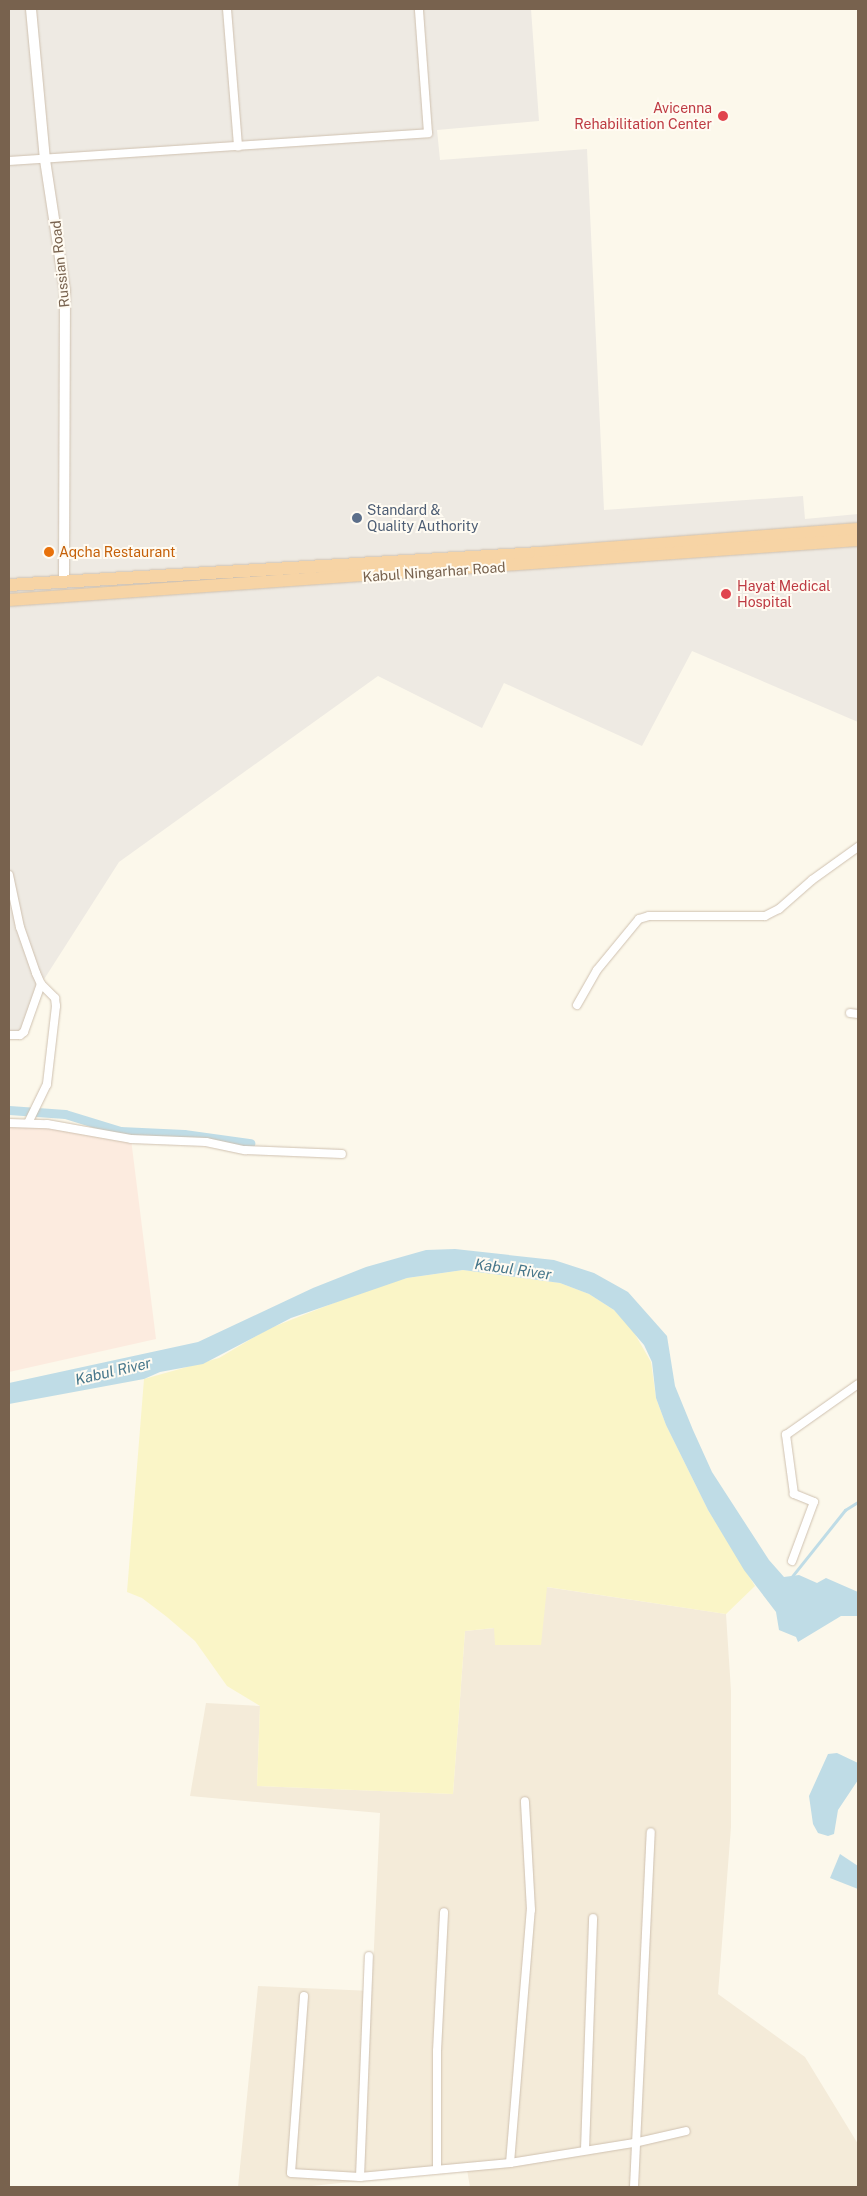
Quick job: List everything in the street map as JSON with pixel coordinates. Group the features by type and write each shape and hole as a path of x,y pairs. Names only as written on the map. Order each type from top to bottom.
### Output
{"highway":[{"name":"Kabul Ningarhar Road","path":"786,540 858,528"},
{"name":"Kabul Ningarhar Road","path":"9,600 786,540 858,540"},
{"name":"Kabul Ningarhar Road","path":"9,585 634,551"}],"main road":[{"name":"Russian Road","path":"31,9 45,160 66,291 64,582"}],"street":[{"path":"227,9 238,147"},
{"path":"9,161 428,133 419,9"},
{"path":"577,1005 597,970 640,919 649,916 765,916 779,909 819,874 858,847"},
{"path":"9,875 20,927 41,984 49,991 56,1006 52,1060 47,1084 28,1123"},
{"path":"9,1035 24,1032 41,984"},
{"path":"9,1124 28,1123 66,1126 131,1139 206,1142 246,1150 342,1154"},
{"path":"792,1561 814,1502 794,1494 786,1435 858,1384"},
{"path":"510,2163 531,1910 526,1801"},
{"path":"634,2187 634,2143 651,1832"},
{"path":"437,2168 437,2051 444,1912"},
{"path":"585,2150 593,1918"},
{"path":"360,2177 369,1956"},
{"path":"304,1996 291,2172 360,2177 437,2168 510,2163 634,2143 686,2131"}],"shaded area":[{"path":"9,9 531,9 539,121 437,130 440,160 587,149 604,510 803,496 805,519 858,514 858,722 692,651 642,746 504,683 482,728 378,676 119,862 41,984 24,1032 9,1035"},
{"path":"9,1123 131,1139 156,1339 9,1372"},
{"path":"546,1587 726,1614 731,1691 731,1827 718,1994 805,2057 858,2144 858,2187 470,2187 467,2170 302,2187 238,2187 258,1986 372,1991 380,1813 190,1796 206,1703 260,1706 257,1786 453,1794 465,1631 495,1628 495,1645"}],"sand":[{"path":"463,1270 560,1283 589,1294 614,1310 632,1329 651,1362 656,1398 666,1425 708,1510 755,1586 726,1614 547,1587 541,1645 495,1645 494,1628 465,1631 453,1794 257,1786 260,1706 227,1686 195,1641 167,1617 142,1598 127,1592 144,1379 219,1358 268,1329 369,1289 407,1278"}],"water":[{"name":"Kabul River","path":"455,1249 554,1260 594,1273 628,1292 667,1336 675,1386 712,1472 769,1560 784,1577 799,1575 817,1583 826,1578 858,1592 858,1616 841,1616 798,1642 796,1637 779,1630 776,1612 744,1570 708,1510 666,1425 656,1398 652,1362 644,1345 614,1310 589,1294 560,1283 463,1270 407,1278 291,1318 203,1364 160,1372 144,1379 9,1404 9,1383 198,1342 313,1288 366,1267 426,1250"},
{"path":"837,1753 858,1763 858,1780 838,1810 834,1834 828,1836 818,1833 813,1824 809,1796 828,1754"},
{"path":"840,1854 858,1866 858,1889 830,1878"}],"waterway":[{"path":"9,1110 65,1114 120,1131 184,1134 250,1143"},
{"path":"790,1579 845,1510 858,1502"}],"place":[{"name":"Avicenna Rehabilitation Center","path":"723,116"},
{"name":"Standard & Quality Authority","path":"357,518"},
{"name":"Aqcha Restaurant","path":"49,552"},
{"name":"Hayat Medical Hospital","path":"726,594"}]}
